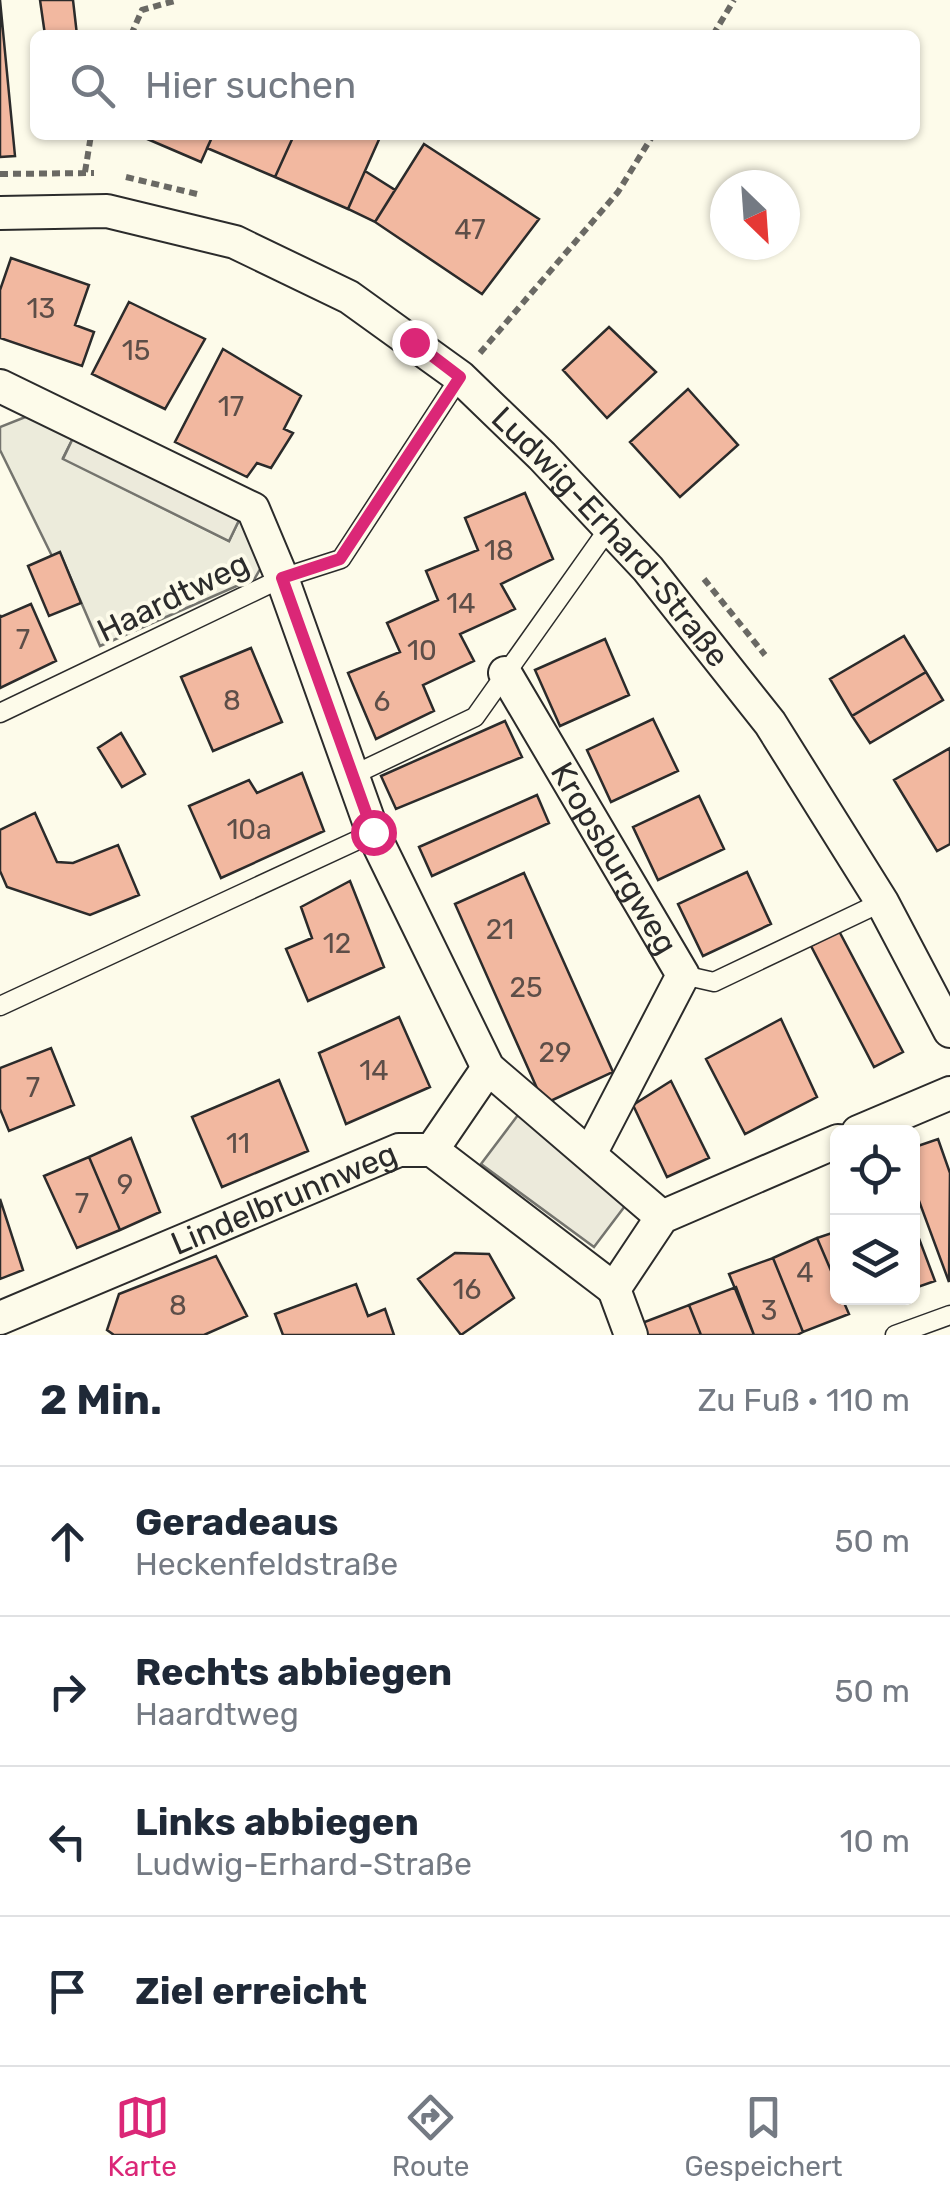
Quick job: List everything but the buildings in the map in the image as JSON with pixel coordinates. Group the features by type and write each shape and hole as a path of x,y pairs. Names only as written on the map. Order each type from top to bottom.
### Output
{"street":[{"name":"Ludwig-Erhard-Straße","path":"0,212 108,211 235,242 350,296 460,377 542,456 648,569 770,723 882,902 950,1031"},
{"path":"0,387 252,508 282,578 373,832 488,1068 662,1217"},
{"name":"Kropsburgweg","path":"505,673 683,975 590,1154"},
{"path":"432,1150 488,1068"},
{"path":"875,1125 950,1093"},
{"path":"630,1335 614,1289 662,1217 830,1144"},
{"name":"Lindelbrunnweg","path":"0,1318 399,1150 432,1150 614,1289"}],"lane":[{"name":"Haardtweg","path":"0,714 282,578 340,559 460,377"},
{"path":"352,776 475,717 609,528"},
{"path":"0,1006 373,832"},
{"path":"683,975 714,982 882,902"},
{"path":"895,1335 950,1315"}],"path":[{"path":"133,30 142,10 178,0"},
{"path":"716,30 734,0"},
{"path":"85,172 91,140"},
{"path":"460,377 618,192 650,140"}],"shaded area":[{"path":"38,412 75,434 63,458 229,541 241,516 267,557 255,578 100,646 60,553 52,556 0,450 0,427"},
{"path":"75,434 241,516 229,541 63,459"},
{"path":"518,1115 631,1198 594,1247 481,1164"}],"route":[{"path":"373,832 282,578 340,559 460,377 414,342"}]}
